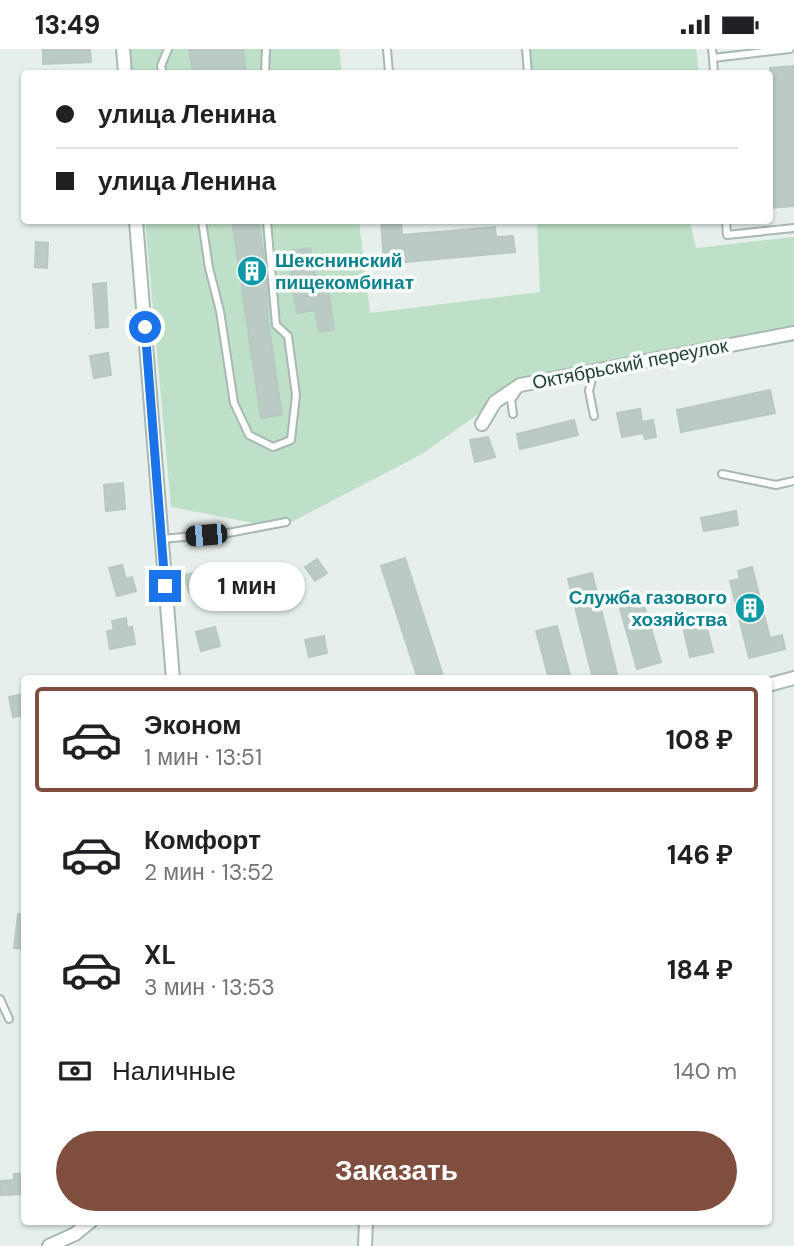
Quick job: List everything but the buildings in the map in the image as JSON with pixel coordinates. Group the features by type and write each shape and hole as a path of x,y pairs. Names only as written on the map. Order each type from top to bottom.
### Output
{"street":[{"path":"123,49 125,70"},
{"path":"136,224 173,675"},
{"name":"Октябрьский переулок","path":"482,424 495,402 520,385 794,333"},
{"path":"772,684 794,678"},
{"path":"49,1246 75,1234 86,1225"},
{"path":"365,1246 366,1225"}],"lane":[{"path":"162,70 161,66 168,49"},
{"path":"265,70 266,49"},
{"path":"387,49 389,70"},
{"path":"526,49 528,70"},
{"path":"712,49 714,70"},
{"path":"713,58 790,49"},
{"path":"202,224 209,268 220,311 234,404 249,435 273,447 291,440 296,395 288,336 276,325 267,224"},
{"path":"726,224 727,235 794,228"},
{"path":"594,371 589,391 594,416"},
{"path":"513,414 511,400 520,385"},
{"path":"722,474 776,485 794,481"},
{"path":"162,539 228,533 286,522"},
{"path":"0,999 9,1020"}],"green space":[{"path":"130,49 339,49 342,70 132,70"},
{"path":"527,49 696,49 699,70 528,70"},
{"path":"145,224 359,224 370,313 540,292 537,224 691,224 696,248 794,237 794,327 589,369 495,402 422,454 280,528 171,507"}],"place":[{"name":"Шекснинский пищекомбинат","path":"252,271"},
{"name":"Служба газового хозяйства","path":"750,608"}],"route":[{"path":"145,327 165,586"}]}
